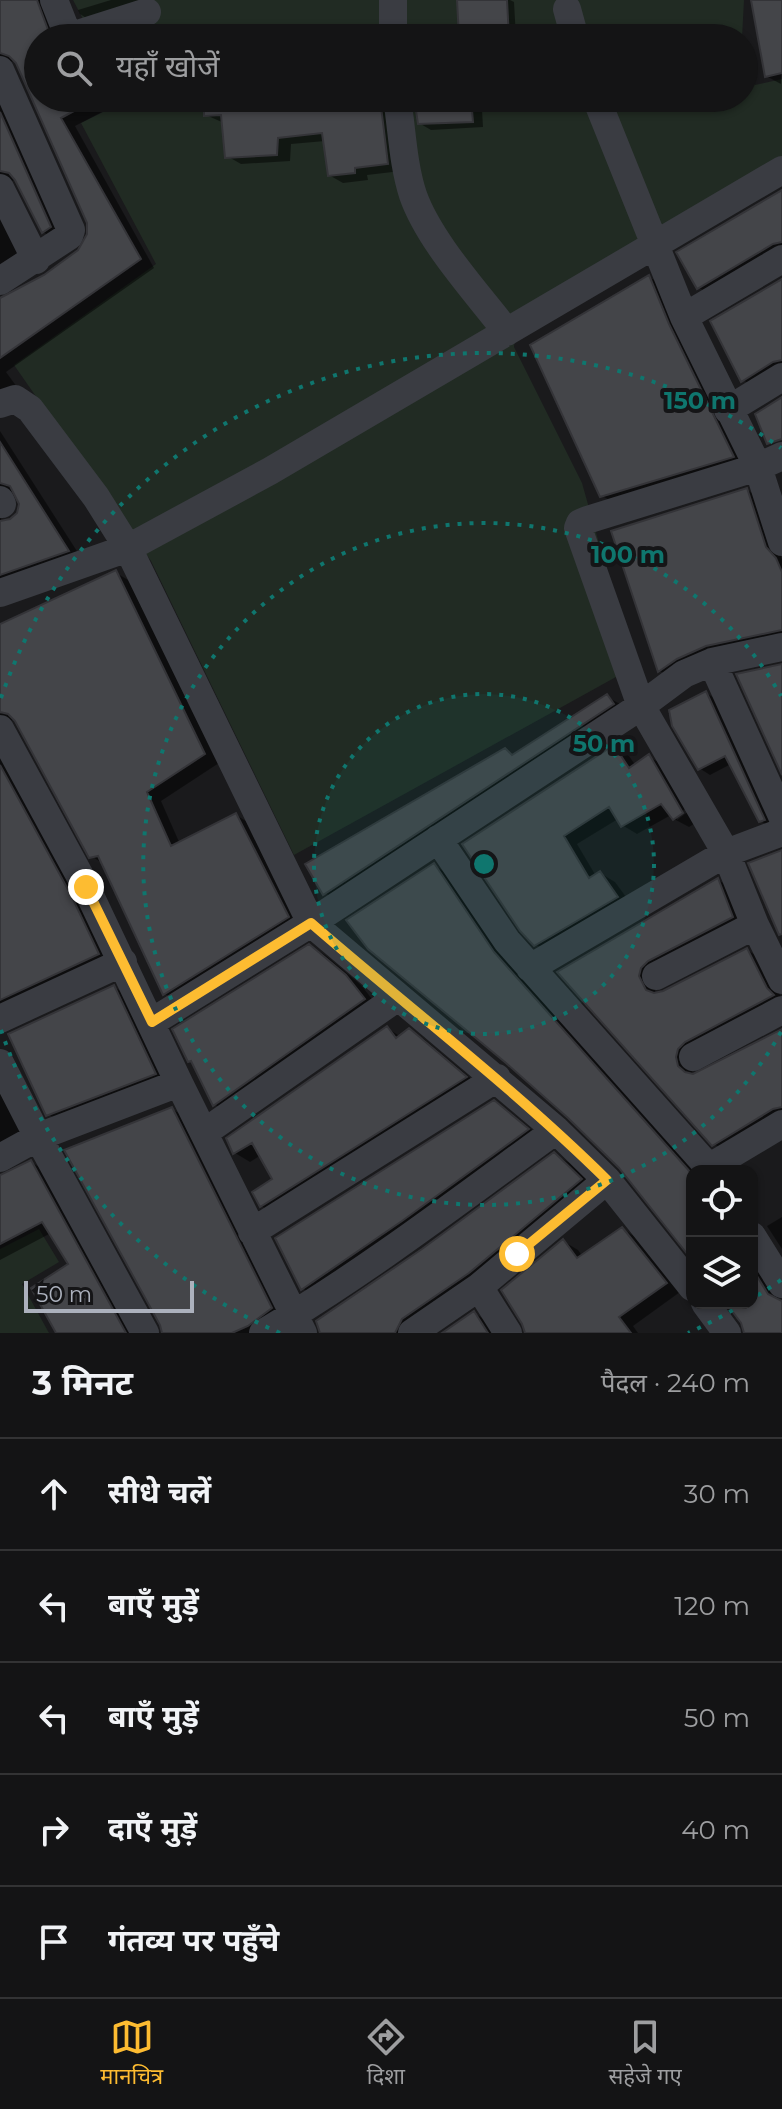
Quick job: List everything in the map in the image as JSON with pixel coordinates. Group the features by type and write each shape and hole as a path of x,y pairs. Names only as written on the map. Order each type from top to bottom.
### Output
{"street":[{"path":"54,0 63,24"},
{"path":"393,0 393,24"},
{"path":"567,9 571,24"},
{"path":"111,24 147,12"},
{"path":"0,70 71,225 69,236 0,281"},
{"path":"399,112 409,178 425,220 460,272 507,332"},
{"path":"602,112 684,317 728,410 770,462 781,539"},
{"path":"0,593 128,548 270,471 782,170"},
{"path":"0,188 36,260"},
{"path":"684,317 782,259"},
{"path":"728,410 782,377"},
{"path":"0,404 15,399 30,409 96,497 128,548 311,923 556,1130 607,1180 686,1279"},
{"path":"770,462 580,523 579,532 641,706 726,853 768,938 782,980"},
{"path":"152,1022 311,923 641,706 684,674 712,662 782,647"},
{"path":"712,662 782,816"},
{"path":"0,729 86,887 299,1324"},
{"path":"530,968 726,853 782,832"},
{"path":"438,839 507,941 707,1165"},
{"path":"656,976 768,938"},
{"path":"0,1019 123,962"},
{"path":"205,1132 398,997"},
{"path":"693,1057 782,1010"},
{"path":"0,1063 145,1333"},
{"path":"252,1232 497,1078"},
{"path":"0,1158 38,1137 179,1083"},
{"path":"717,1165 782,1124"},
{"path":"263,1333 299,1324 418,1231 556,1130"},
{"path":"412,1333 479,1287 607,1180"},
{"path":"753,1237 782,1284"},
{"path":"479,1287 508,1333"},
{"path":"709,1309 727,1333"}],"shaded area":[{"path":"73,0 744,0 743,24 86,24"},
{"path":"782,79 782,157 517,312 514,347 582,483 634,667 294,855 151,561 14,365 156,264 81,123 103,112 758,112 758,84"},
{"path":"39,1229 59,1262 22,1284 49,1333 0,1333 0,1249"}],"building":[{"path":"0,0 37,0 46,24 24,24 24,81 16,63 0,53"},
{"path":"457,0 507,0 508,24 458,24"},
{"path":"751,0 782,0 782,73 765,77 758,24 755,24"},
{"path":"0,112 51,227 42,233 15,180 9,173 0,171"},
{"path":"38,112 72,112 61,118 141,259 0,358 0,298 44,275 78,250 87,234 87,223"},
{"path":"204,112 382,112 388,164 355,168 355,173 328,176 322,133 278,138 277,155 225,158 221,115 204,116"},
{"path":"416,112 472,112 473,122 418,124"},
{"path":"782,190 782,242 773,244 697,289 676,252"},
{"path":"649,275 669,324 734,457 600,497 530,345"},
{"path":"782,279 782,360 773,362 741,382 710,321"},
{"path":"782,397 782,439 767,444 755,414"},
{"path":"0,442 69,551 0,575 0,521 10,519 17,513 19,504 10,486 0,483"},
{"path":"747,488 766,547 776,558 782,572 782,630 706,646 658,672 611,531"},
{"path":"116,570 205,754 147,792 171,846 236,813 289,917 163,995 98,856 89,858 15,721 8,714 0,712 0,624"},
{"path":"782,664 782,775 736,674"},
{"path":"706,691 765,820 759,822 725,756 698,770 672,726 669,710"},
{"path":"607,694 614,704 323,895 305,864 505,748 512,755"},
{"path":"614,745 629,768 649,754 683,813 673,820 661,804 621,827 609,807 564,836 589,878 600,871 618,897 534,946 520,931 462,844"},
{"path":"0,765 71,895 99,954 0,1000"},
{"path":"782,850 782,934 779,935 748,863"},
{"path":"434,863 494,952 686,1167 686,1252 619,1168 568,1118 368,949 346,920"},
{"path":"718,878 733,917 648,961 641,968 639,976 646,990 654,993 663,991 747,948 767,988 774,995 685,1042 678,1049 678,1066 693,1074 782,1029 782,1107 773,1109 712,1146 557,972"},
{"path":"309,944 346,975 365,999 213,1106 172,1029"},
{"path":"114,985 156,1074 46,1116 8,1034"},
{"path":"387,1026 396,1038 409,1028 467,1077 260,1207 252,1192 272,1179 252,1143 233,1154 226,1138"},
{"path":"494,1100 529,1129 301,1290 275,1238"},
{"path":"172,1107 272,1308 248,1326 232,1333 162,1333 64,1150"},
{"path":"554,1152 582,1179 469,1273 402,1319 395,1333 320,1333 316,1321 422,1249"},
{"path":"31,1160 126,1333 56,1333 31,1288 68,1264 42,1222 0,1244 0,1175"},
{"path":"622,1227 667,1283 619,1317 631,1333 525,1333 501,1290 563,1239 577,1258"},
{"path":"758,1278 768,1294 782,1301 782,1333 744,1333 730,1309 758,1309"},
{"path":"474,1311 488,1333 442,1333"}],"route":[{"path":"86,887 152,1022 311,923 497,1078 607,1180 517,1254"}]}
